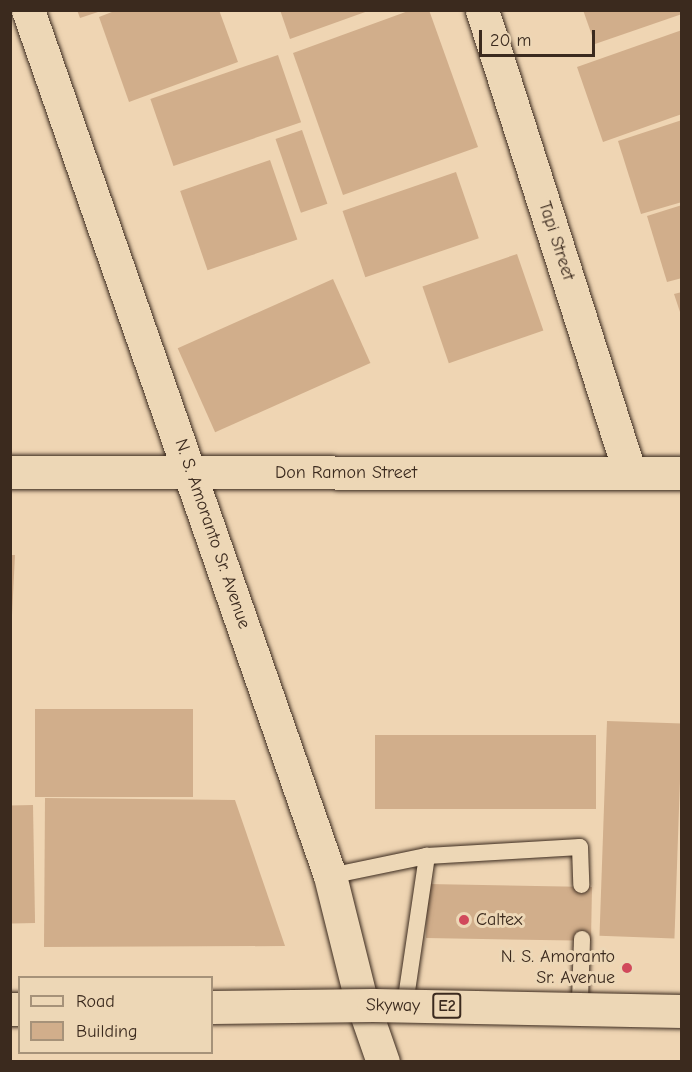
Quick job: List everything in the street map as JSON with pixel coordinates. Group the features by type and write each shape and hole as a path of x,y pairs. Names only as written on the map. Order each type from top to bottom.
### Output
{"main road":[{"name":"N. S. Amoranto Sr. Avenue","path":"28,10 330,876 360,996 383,1062"},
{"name":"Tapi Street","path":"482,10 630,471"},
{"name":"Don Ramon Street","path":"10,472 192,475 630,471 681,473"},
{"name":"Skyway","path":"213,1007 373,1005 681,1011"}],"lane":[{"path":"330,876 427,856 580,847 581,885"},
{"path":"406,998 427,856"},
{"path":"580,1000 582,939"}],"building":[{"path":"77,10 101,10 101,11 80,18"},
{"path":"117,10 219,10 238,62 129,102 99,17"},
{"path":"280,10 368,10 368,11 290,39"},
{"path":"411,10 429,10 478,147 343,195 293,53"},
{"path":"583,10 682,10 682,14 595,44"},
{"path":"682,30 682,114 603,142 577,67"},
{"path":"278,55 301,122 173,166 150,99"},
{"path":"682,120 682,202 641,214 618,141"},
{"path":"302,130 327,204 301,213 276,139"},
{"path":"270,160 297,239 208,270 180,191"},
{"path":"456,172 479,238 365,277 343,211"},
{"path":"682,205 682,278 667,282 647,216"},
{"path":"517,254 543,331 449,363 422,287"},
{"path":"333,279 370,363 215,432 178,348"},
{"path":"682,292 682,315 681,315 674,294"},
{"path":"10,555 15,555 12,615 10,615"},
{"path":"35,709 193,709 193,797 35,797"},
{"path":"607,721 682,724 674,938 599,936"},
{"path":"375,735 596,735 596,809 375,809"},
{"path":"45,798 235,800 285,946 44,947"},
{"path":"10,805 33,805 35,923 12,923"},
{"path":"427,884 592,887 591,941 426,938"}],"place":[{"name":"Caltex","path":"464,920"},
{"name":"N. S. Amoranto Sr. Avenue","path":"627,968"}]}
